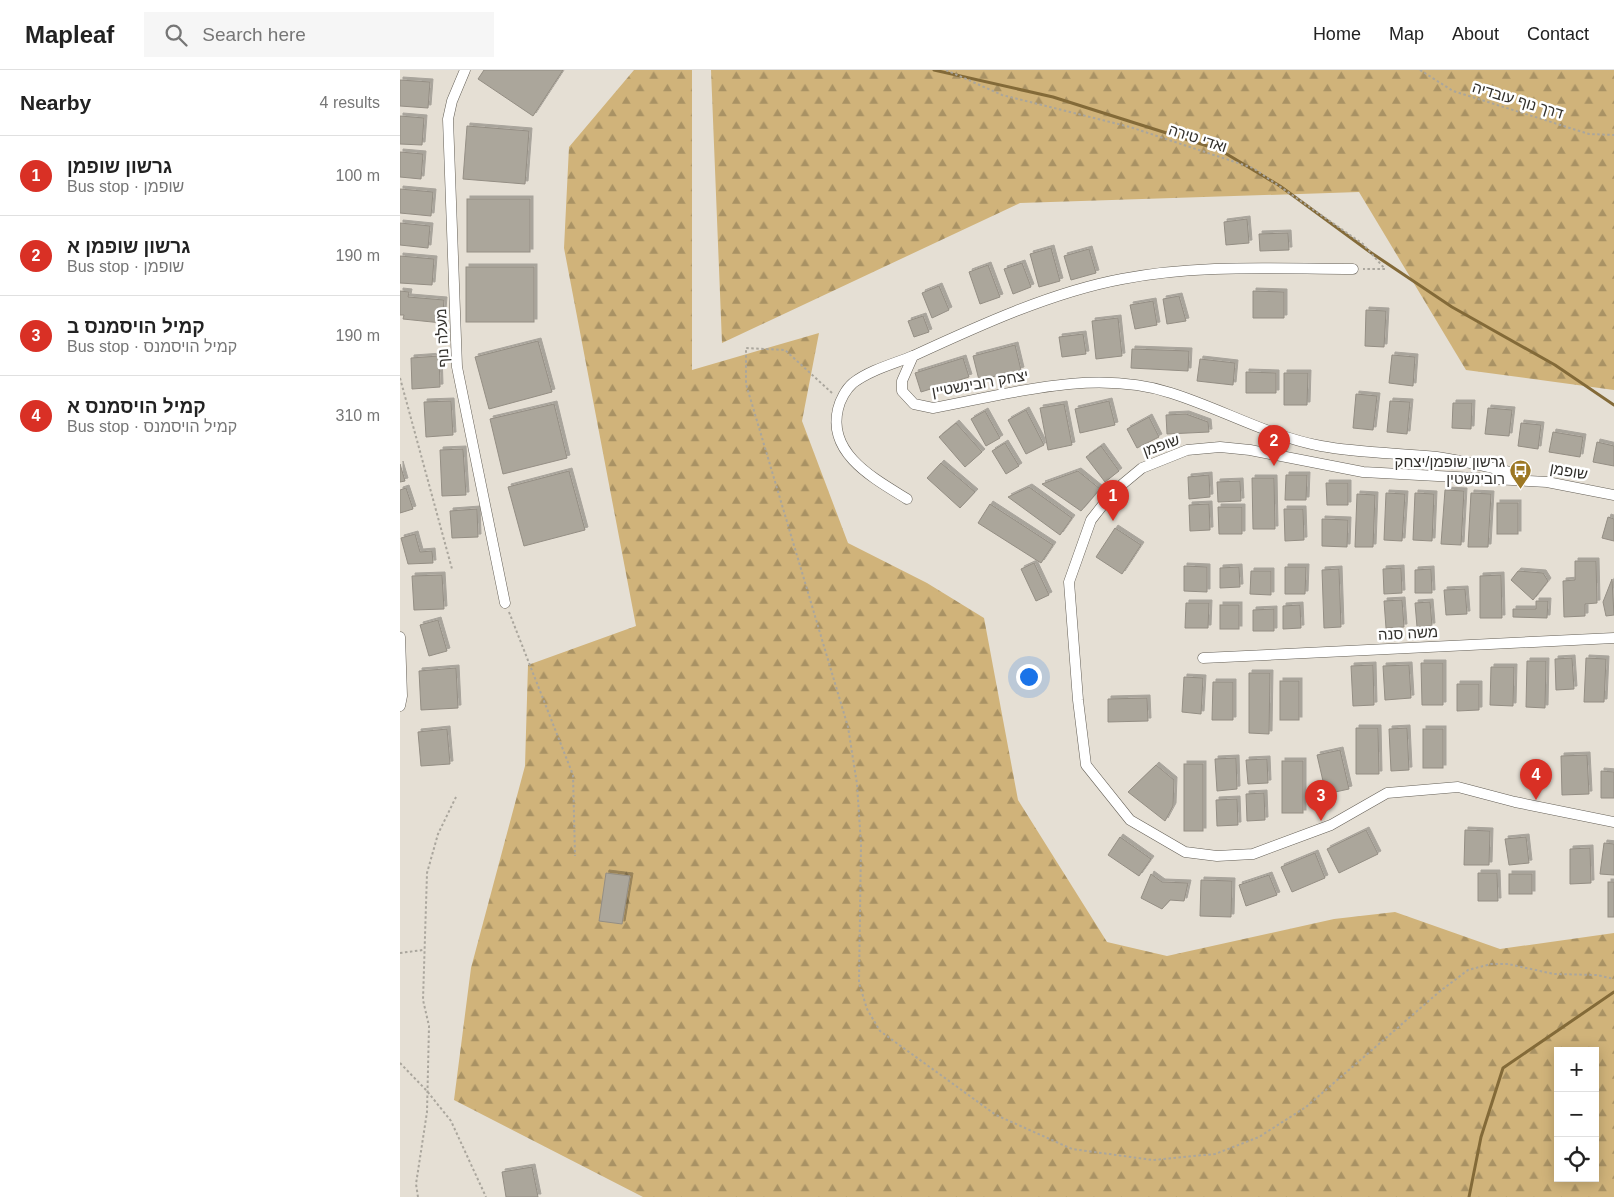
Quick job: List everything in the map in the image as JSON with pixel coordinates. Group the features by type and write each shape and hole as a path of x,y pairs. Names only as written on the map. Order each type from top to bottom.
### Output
{"street":[{"name":"מעלה נוף","path":"465,70 452,101 448,119 457,367 505,603"},
{"path":"907,498 867,474 850,457 845,451 835,422 840,400 853,384 875,370 1032,306 1121,279 1215,268 1353,270"},
{"name":"יצחק רובינשטיין","path":"913,356 902,381 902,391 914,404 932,408 1050,386 1127,384 1172,393 1244,423 1286,438 1320,446 1358,452 1476,463 1547,482"},
{"name":"שופמן","path":"1614,495 1547,482 1483,477 1363,472 1250,450 1220,447 1187,450 1142,468 1113,492 1091,520 1069,582 1078,700 1086,765 1130,820 1186,852 1216,856 1253,854 1331,825 1387,793 1458,787 1515,802 1614,822"},
{"path":"1476,463 1483,477"},
{"path":"400,637 402,696 400,706"},
{"name":"משה סנה","path":"1203,658 1614,638"}],"path":[{"name":"ואדי טירה","path":"946,70 1002,95 1130,127 1253,168 1363,244 1385,269 1353,270"},
{"name":"דרך נוף עובדיה","path":"1420,70 1453,91 1589,134 1614,135"},
{"path":"832,393 785,350 746,348 746,384 848,727 857,784 861,844 859,984 867,1009 880,1032 996,1115 1072,1149 1153,1160 1215,1154 1260,1137 1306,1107 1439,992 1468,970 1491,964 1508,964 1554,974 1597,975 1614,979"},
{"path":"400,378 452,569"},
{"path":"505,603 573,775 575,856"},
{"path":"418,1197 416,1184 427,1112 428,1091 429,1026 423,1000 423,950 427,873 438,834 456,797"},
{"path":"400,953 423,950"},
{"path":"400,1063 428,1091 451,1121 486,1197"}],"green space":[{"path":"634,70 692,70 692,370 819,333 802,421 848,543 927,583 984,618 1018,800 1107,942 1167,956 1334,919 1395,912 1500,949 1614,933 1614,1197 643,1197 454,1100 471,968 525,766 528,665 636,626 564,248 569,147"},
{"path":"711,70 1614,70 1614,390 1466,370 1359,192 1020,203 722,343"}],"building":[{"path":"484,70 563,70 533,116 478,79"},
{"path":"400,80 430,82 428,108 400,106"},
{"path":"400,116 424,118 422,145 400,144"},
{"path":"467,126 529,131 525,184 463,179"},
{"path":"400,152 423,154 421,179 400,177"},
{"path":"400,189 433,192 431,216 400,213"},
{"path":"467,199 530,199 530,252 467,252"},
{"path":"1247,219 1249,243 1226,245 1224,222"},
{"path":"400,223 430,226 428,248 400,245"},
{"path":"1288,233 1289,250 1260,251 1259,234"},
{"path":"1051,248 1060,281 1039,287 1030,254"},
{"path":"1089,249 1096,273 1071,280 1064,256"},
{"path":"400,256 434,259 432,285 400,283"},
{"path":"1022,263 1031,287 1013,294 1004,269"},
{"path":"988,265 1000,297 980,304 969,272"},
{"path":"466,267 534,267 534,322 466,322"},
{"path":"939,286 949,310 932,318 922,293"},
{"path":"400,291 409,292 408,297 444,300 442,323 403,319 404,315 400,315"},
{"path":"1253,291 1284,292 1284,318 1253,318"},
{"path":"1179,296 1186,321 1167,324 1163,299"},
{"path":"1153,301 1157,325 1135,329 1130,305"},
{"path":"1366,310 1386,311 1384,347 1365,346"},
{"path":"923,316 929,332 914,337 908,321"},
{"path":"1118,318 1122,356 1096,359 1092,321"},
{"path":"1083,334 1086,354 1062,357 1059,337"},
{"path":"538,341 552,392 489,409 475,357"},
{"path":"1015,345 1021,370 979,380 973,356"},
{"path":"1132,349 1189,351 1188,371 1131,368"},
{"path":"1392,355 1415,357 1413,386 1389,383"},
{"path":"439,356 440,387 412,389 411,358"},
{"path":"963,358 969,377 921,392 915,373"},
{"path":"1200,359 1235,363 1233,385 1197,381"},
{"path":"1246,372 1276,373 1276,393 1246,393"},
{"path":"1284,373 1308,373 1307,405 1284,405"},
{"path":"1356,394 1377,396 1373,430 1353,428"},
{"path":"451,401 453,435 426,437 424,402"},
{"path":"1109,401 1115,425 1080,433 1075,409"},
{"path":"1390,401 1410,402 1407,434 1387,432"},
{"path":"1453,403 1472,403 1471,429 1452,428"},
{"path":"554,404 567,458 503,474 490,419"},
{"path":"1064,404 1072,445 1048,450 1040,408"},
{"path":"1488,408 1512,410 1509,436 1485,434"},
{"path":"1026,410 1044,445 1026,454 1008,420"},
{"path":"985,411 1000,438 986,446 971,419"},
{"path":"1186,414 1208,422 1209,432 1167,434 1166,415"},
{"path":"1149,417 1159,437 1137,448 1127,429"},
{"path":"956,423 982,452 965,467 939,437"},
{"path":"1521,423 1541,425 1538,449 1518,446"},
{"path":"1553,432 1583,437 1580,457 1549,452"},
{"path":"1597,442 1614,446 1614,466 1593,462"},
{"path":"1005,443 1019,466 1006,474 992,451"},
{"path":"1101,446 1119,471 1105,482 1086,457"},
{"path":"463,449 466,495 442,496 440,450"},
{"path":"941,463 975,492 960,508 927,478"},
{"path":"400,464 405,481 400,482"},
{"path":"569,471 585,530 524,546 508,487"},
{"path":"1078,471 1100,489 1081,511 1042,484"},
{"path":"1209,475 1210,497 1189,499 1188,477"},
{"path":"1286,475 1307,475 1306,500 1285,500"},
{"path":"1252,478 1274,478 1275,529 1253,529"},
{"path":"1240,481 1241,501 1218,502 1217,482"},
{"path":"1326,483 1348,483 1348,505 1327,505"},
{"path":"1029,487 1072,518 1060,535 1008,497"},
{"path":"406,488 413,509 400,513 400,490"},
{"path":"1445,490 1464,491 1461,545 1441,544"},
{"path":"1386,493 1405,494 1402,541 1384,540"},
{"path":"1415,493 1434,494 1432,541 1413,540"},
{"path":"1471,493 1491,494 1488,547 1468,547"},
{"path":"1357,494 1375,495 1373,547 1355,547"},
{"path":"1497,503 1518,503 1518,534 1497,534"},
{"path":"990,504 1053,545 1041,563 978,523"},
{"path":"1209,504 1210,530 1190,531 1189,505"},
{"path":"1218,507 1242,507 1242,534 1219,534"},
{"path":"477,509 478,537 452,538 450,511"},
{"path":"1284,509 1303,509 1304,540 1285,541"},
{"path":"1608,517 1614,519 1614,541 1602,538"},
{"path":"1322,519 1348,520 1347,547 1322,546"},
{"path":"1115,528 1141,545 1122,574 1096,557"},
{"path":"415,534 420,552 432,551 433,563 408,564 401,538"},
{"path":"1575,561 1596,561 1597,603 1585,604 1585,616 1564,617 1563,581 1575,580"},
{"path":"1034,563 1049,595 1036,601 1021,569"},
{"path":"1184,566 1207,567 1207,592 1184,591"},
{"path":"1239,567 1240,587 1220,588 1220,568"},
{"path":"1285,567 1306,567 1305,594 1285,594"},
{"path":"1401,568 1402,593 1384,594 1383,569"},
{"path":"1339,569 1341,627 1324,628 1322,570"},
{"path":"1431,569 1432,593 1415,593 1415,570"},
{"path":"1251,571 1271,571 1271,595 1250,594"},
{"path":"1518,571 1543,573 1548,581 1533,600 1511,580"},
{"path":"442,575 444,609 414,610 412,576"},
{"path":"1501,575 1502,618 1480,618 1480,576"},
{"path":"1612,579 1614,615 1606,616 1603,602"},
{"path":"1465,589 1467,614 1446,615 1444,590"},
{"path":"1402,600 1404,627 1386,628 1384,601"},
{"path":"1536,601 1548,601 1547,618 1513,617 1513,609 1536,609"},
{"path":"1430,602 1432,626 1417,627 1415,603"},
{"path":"1186,603 1209,603 1208,628 1185,628"},
{"path":"1220,605 1239,605 1239,629 1220,629"},
{"path":"1300,605 1301,628 1283,629 1283,606"},
{"path":"1274,609 1274,631 1253,631 1253,610"},
{"path":"438,620 447,651 429,656 420,625"},
{"path":"1572,658 1574,689 1556,690 1555,659"},
{"path":"1586,658 1606,659 1604,702 1584,702"},
{"path":"1527,661 1546,661 1545,708 1526,707"},
{"path":"1421,663 1443,663 1443,705 1422,705"},
{"path":"1373,665 1374,705 1353,706 1351,666"},
{"path":"1409,665 1411,698 1385,700 1383,666"},
{"path":"1491,667 1514,667 1513,706 1490,705"},
{"path":"456,668 458,708 421,710 419,671"},
{"path":"1249,673 1270,673 1269,734 1249,733"},
{"path":"1184,677 1203,678 1201,714 1182,712"},
{"path":"1280,681 1299,681 1299,720 1280,720"},
{"path":"1213,682 1233,682 1233,720 1212,720"},
{"path":"1457,684 1479,684 1479,710 1457,711"},
{"path":"1147,698 1148,721 1108,722 1108,699"},
{"path":"1356,728 1378,728 1379,774 1356,774"},
{"path":"1407,728 1409,770 1391,771 1389,729"},
{"path":"447,729 450,764 421,766 418,732"},
{"path":"1423,729 1443,729 1443,768 1423,768"},
{"path":"1340,750 1349,789 1326,794 1317,755"},
{"path":"1587,755 1589,794 1562,795 1561,756"},
{"path":"1236,758 1237,789 1217,791 1215,759"},
{"path":"1267,759 1268,783 1248,784 1246,760"},
{"path":"1282,761 1303,761 1303,813 1282,813"},
{"path":"1184,764 1203,764 1203,831 1184,831"},
{"path":"1156,765 1174,780 1173,806 1165,821 1128,792"},
{"path":"1601,771 1614,772 1614,798 1601,798"},
{"path":"1264,793 1265,820 1247,821 1246,794"},
{"path":"1237,799 1238,825 1217,826 1216,800"},
{"path":"1366,830 1378,854 1339,873 1327,849"},
{"path":"1465,830 1490,831 1489,865 1464,865"},
{"path":"1120,837 1151,859 1139,876 1108,855"},
{"path":"1526,837 1529,863 1509,865 1505,839"},
{"path":"1604,843 1614,844 1614,875 1600,874"},
{"path":"1590,848 1591,883 1570,884 1570,849"},
{"path":"1315,853 1325,878 1292,892 1281,867"},
{"path":"606,873 630,876 622,924 599,921"},
{"path":"1478,873 1497,873 1498,901 1478,901"},
{"path":"1151,874 1162,882 1188,883 1184,901 1170,900 1162,909 1141,898"},
{"path":"1509,874 1532,874 1532,894 1509,894"},
{"path":"1269,875 1277,895 1246,906 1239,885"},
{"path":"1201,880 1232,881 1231,917 1200,916"},
{"path":"1608,882 1614,882 1614,917 1608,917"},
{"path":"532,1167 538,1197 506,1197 502,1172"}],"waterway":[{"path":"934,70 1053,97 1220,150 1280,186 1370,252 1452,307 1555,365 1614,405"},
{"path":"1469,1197 1481,1137 1503,1068 1614,992"}],"place":[{"name":"גרשון שופמן א","path":"1274,466"},
{"name":"גרשון שופמן/יצחק רובינשטין","path":"1521,489"},
{"name":"גרשון שופמן","path":"1113,521"},
{"name":"קמיל הויסמנס א","path":"1536,800"},
{"name":"קמיל הויסמנס ב","path":"1321,821"}]}
